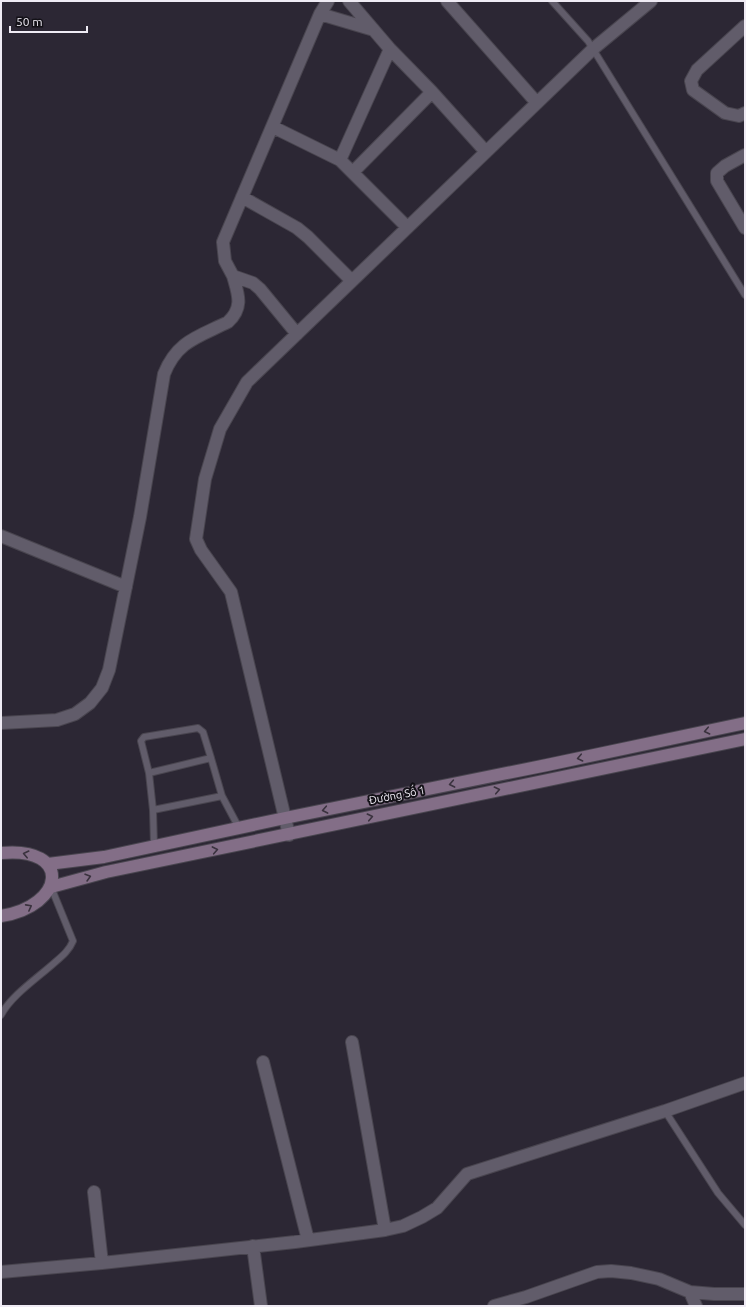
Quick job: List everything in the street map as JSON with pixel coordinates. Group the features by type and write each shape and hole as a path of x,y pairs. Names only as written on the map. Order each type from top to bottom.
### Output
{"street":[{"path":"1,723 56,720 75,714 90,703 102,688 109,670 140,517 164,374 169,362 182,346 228,322 234,317 238,310 239,302 233,276 225,261 223,242 320,14 328,1"},
{"path":"349,1 390,50 432,92 486,152"},
{"path":"446,1 537,103"},
{"path":"289,835 231,592 201,550 196,539 205,479 220,429 248,382 537,103 593,50 650,1"},
{"path":"320,14 374,30"},
{"path":"745,26 697,70 691,81 693,90 725,113 739,116 745,112"},
{"path":"340,160 390,50"},
{"path":"353,172 432,92"},
{"path":"273,127 340,160 407,228"},
{"path":"745,155 725,166 717,173 717,181 745,228"},
{"path":"242,197 297,228 352,281"},
{"path":"233,276 253,283 260,289 297,334"},
{"path":"1,536 126,587"},
{"name":"Đường Số 1","path":"48,864 104,857 745,723"},
{"name":"Đường Số 1","path":"50,887 106,872 745,739"},
{"path":"1,853 25,852 38,857 48,864 53,875 50,887 43,897 33,906 4,918"},
{"path":"352,1042 384,1230"},
{"path":"263,1062 308,1240"},
{"path":"1,1272 102,1263 308,1240 403,1226 437,1208 467,1174 665,1111 745,1083"},
{"path":"94,1192 102,1263"},
{"path":"253,1246 261,1306"},
{"path":"494,1306 526,1297 597,1272 611,1271 631,1273 659,1279 690,1292 745,1294"},
{"path":"690,1292 692,1306"},
{"path":"690,1292 696,1306"}],"lane":[{"path":"552,1 588,41 745,295"},
{"path":"154,846 149,774 141,741 144,737 198,728 203,732 222,796 239,828"},
{"path":"149,774 211,758"},
{"path":"152,810 222,796"},
{"path":"1,1015 13,999 66,953 73,941 50,887"},
{"path":"665,1111 718,1193 745,1225"}]}
